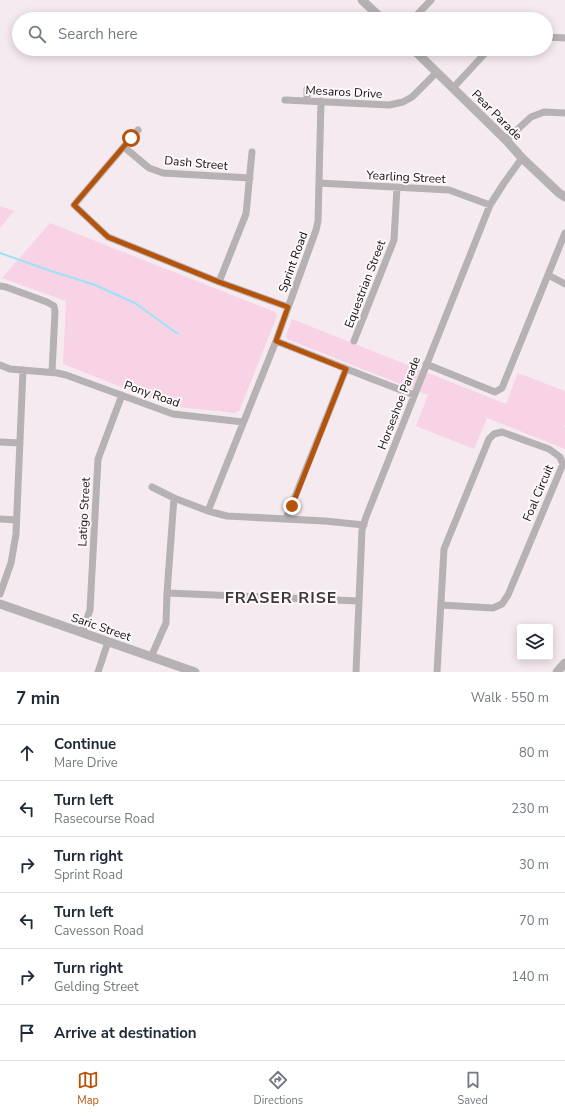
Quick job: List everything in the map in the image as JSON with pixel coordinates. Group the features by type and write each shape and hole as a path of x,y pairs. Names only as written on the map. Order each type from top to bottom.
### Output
{"street":[{"path":"362,0 375,12"},
{"path":"420,12 431,0"},
{"path":"553,37 565,38"},
{"name":"Pear Parade","path":"420,56 506,140 522,158 565,197"},
{"path":"453,88 483,56"},
{"name":"Mesaros Drive","path":"285,100 389,106 403,102 412,97 437,72"},
{"path":"306,101 307,89"},
{"name":"Sprint Road","path":"208,511 276,341 316,230 318,221 321,101"},
{"path":"506,140 531,117 544,112 565,113"},
{"path":"138,130 74,205 108,237 219,282 288,307"},
{"name":"Dash Street","path":"124,147 149,168 163,173 250,178"},
{"path":"219,282 246,214 252,152"},
{"name":"Horseshoe Parade","path":"356,672 362,530 426,364 490,205 522,158"},
{"name":"Yearling Street","path":"319,183 449,190 490,205"},
{"name":"Equestrian Street","path":"354,341 394,240 397,187"},
{"path":"426,364 495,392 502,388 565,233"},
{"path":"548,275 565,284"},
{"path":"0,286 47,302 54,306 55,372"},
{"path":"276,341 414,395"},
{"name":"Pony Road","path":"0,365 10,369 66,374 173,414 243,422"},
{"path":"286,519 346,369"},
{"path":"0,594 11,563 14,548 23,370"},
{"name":"Latigo Street","path":"82,633 90,610 98,459 122,395"},
{"name":"Foal Circuit","path":"437,672 444,549 489,439 494,434 502,432 549,449 560,457 563,464 508,595 502,604 493,608 441,605"},
{"path":"0,442 20,443"},
{"path":"152,487 174,498 208,511 227,516 364,525"},
{"path":"151,657 166,623 174,498"},
{"path":"0,519 16,520"},
{"path":"167,593 359,600"},
{"name":"Saric Street","path":"0,604 195,672"},
{"path":"98,672 108,642"},
{"path":"557,672 565,663"}],"shaded area":[{"path":"0,206 14,211 0,228"},
{"path":"50,223 275,312 277,316 239,411 235,413 170,406 63,364 66,301 2,278"},
{"path":"292,319 506,404 518,373 565,391 565,449 487,418 474,449 416,426 428,395 287,339 286,336"}],"waterway":[{"path":"0,253 95,285 135,303 178,334"}],"district":[{"name":"FRASER RISE","path":"281,598"}],"route":[{"path":"131,138 74,205 108,237 219,282 288,307 276,341 346,369 292,506"}]}
